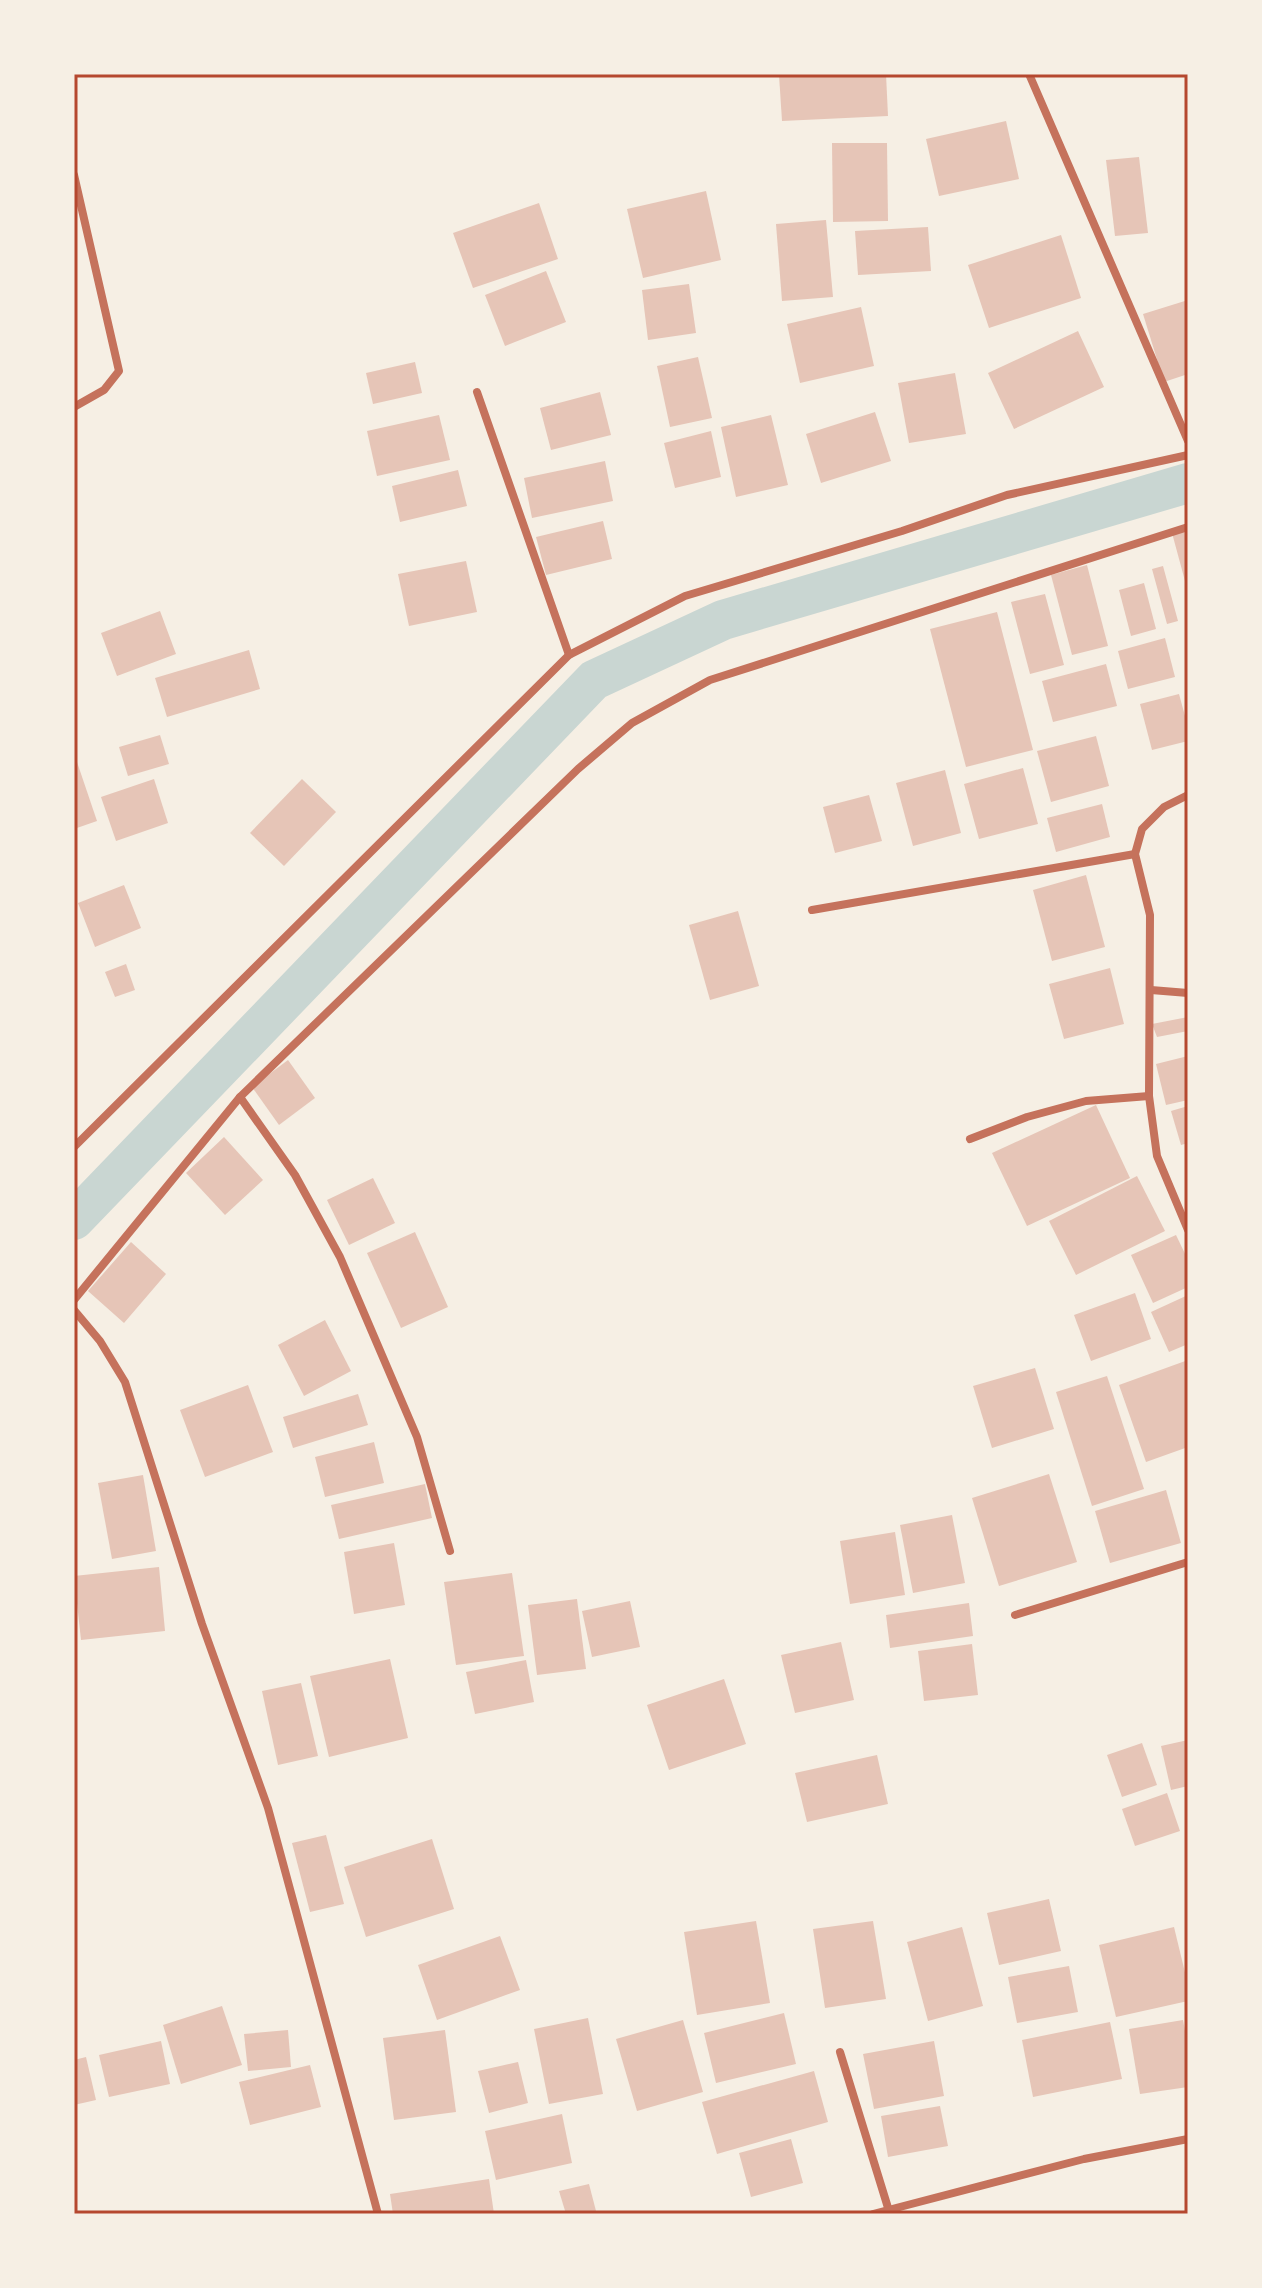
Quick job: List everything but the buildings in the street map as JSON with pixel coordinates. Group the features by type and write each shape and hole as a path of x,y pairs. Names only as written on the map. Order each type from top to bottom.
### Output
{"street":[{"path":"1029,74 1188,441"},
{"path":"74,175 119,371 104,390 74,407"},
{"path":"477,392 569,655"},
{"path":"74,1147 569,655 685,596 902,531 1007,495 1188,455"},
{"path":"74,1300 240,1097 578,769 632,723 710,680 1188,527"},
{"path":"1188,795 1164,807 1142,829 1135,854 1150,915 1149,1096 1157,1156 1188,1230"},
{"path":"812,910 1135,854"},
{"path":"1151,990 1188,993"},
{"path":"970,1139 1027,1117 1086,1101 1149,1096"},
{"path":"240,1097 295,1175 340,1257 417,1437 450,1551"},
{"path":"74,1310 100,1341 125,1382 202,1624 268,1808 378,2214"},
{"path":"1015,1615 1188,1562"},
{"path":"840,2052 889,2211"},
{"path":"873,2214 1084,2159 1188,2139"}],"waterway":[{"path":"74,1220 594,680 723,620 1188,483"}]}
